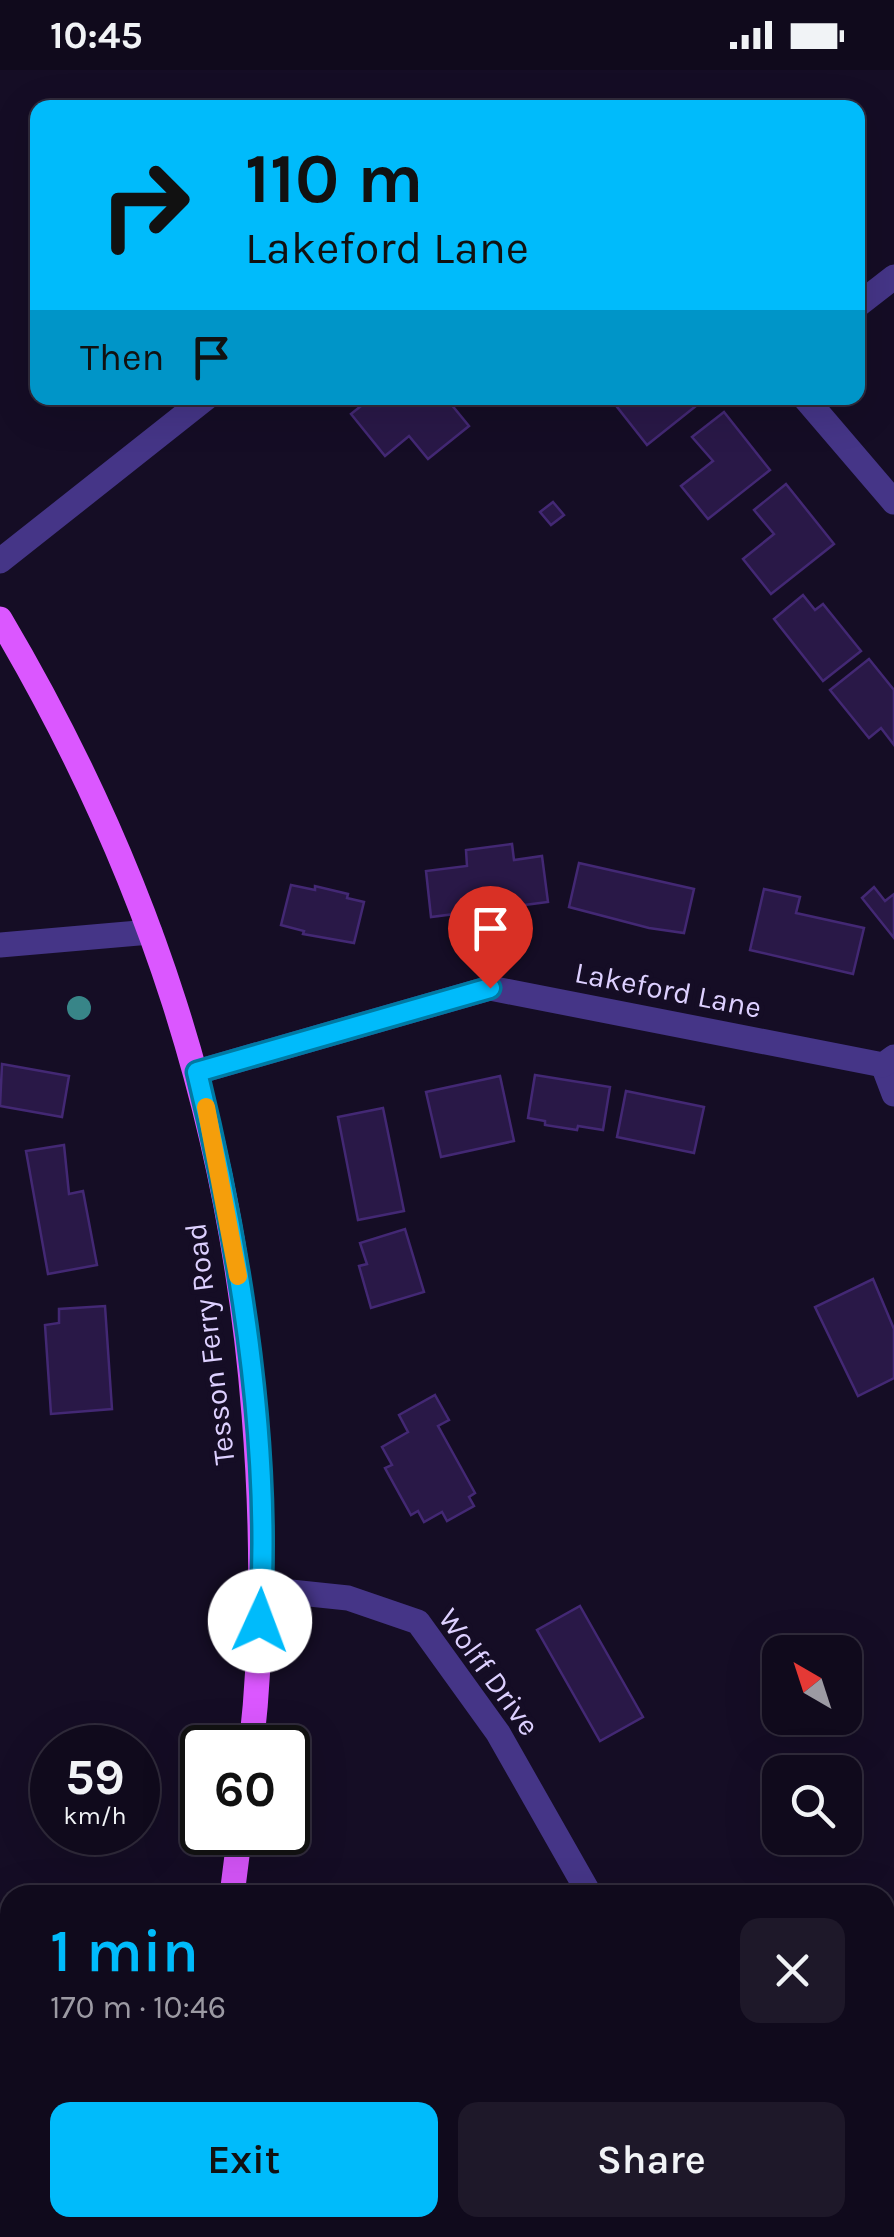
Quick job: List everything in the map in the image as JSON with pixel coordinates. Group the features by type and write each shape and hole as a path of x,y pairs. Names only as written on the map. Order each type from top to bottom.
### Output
{"main road":[{"name":"Tesson Ferry Road","path":"0,619 74,754 116,842 197,1072 230,1227 250,1360 260,1482 262,1589 253,1725"},
{"path":"233,1885 237,1855"}],"street":[{"path":"865,300 894,277"},
{"path":"0,561 197,405"},
{"path":"811,405 894,502"},
{"path":"0,945 150,932"},
{"name":"Lakeford Lane","path":"197,1072 490,988 888,1061"},
{"path":"888,1061 894,1094"},
{"name":"Wolff Drive","path":"262,1589 348,1598 418,1622 498,1733 584,1885"}],"building":[{"path":"362,405 452,405 469,426 428,459 409,436 385,456 351,414"},
{"path":"616,405 697,405 647,445"},
{"path":"724,412 770,470 708,519 681,486 713,461 692,437"},
{"path":"786,484 834,544 771,594 743,559 774,534 754,510"},
{"path":"553,502 564,515 551,525 540,512"},
{"path":"803,595 815,610 823,604 861,651 823,681 774,619"},
{"path":"869,659 894,690 894,745 881,728 869,738 830,690"},
{"path":"512,844 514,860 542,856 548,902 431,917 426,871 467,866 466,850"},
{"path":"579,863 694,889 684,933 569,907"},
{"path":"291,885 315,890 315,886 364,902 354,943 303,934 304,931 281,925"},
{"path":"874,887 885,901 894,894 894,938 862,898"},
{"path":"764,889 800,897 796,913 864,928 853,974 750,950"},
{"path":"2,1064 69,1076 62,1117 0,1106"},
{"path":"535,1075 610,1087 603,1130 545,1125 545,1121 528,1118"},
{"path":"500,1076 514,1141 441,1157 426,1092"},
{"path":"626,1091 704,1107 694,1153 617,1137"},
{"path":"383,1108 404,1211 358,1220 338,1117"},
{"path":"64,1145 69,1194 83,1191 97,1265 48,1274 26,1151"},
{"path":"405,1229 424,1292 371,1308 359,1266 367,1264 360,1243"},
{"path":"873,1279 894,1329 894,1378 858,1396 815,1307"},
{"path":"105,1306 112,1409 51,1414 45,1325 59,1323 59,1309"},
{"path":"435,1395 449,1420 438,1426 475,1493 469,1497 474,1506 447,1521 442,1512 424,1522 418,1511 411,1515 385,1468 392,1465 382,1447 408,1432 399,1415"},
{"path":"580,1606 643,1717 600,1741 537,1630"}],"slow traffic":[{"path":"206,1107 238,1276"}],"route":[{"path":"260,1621 260,1482 250,1360 234,1245 197,1072 490,988"}]}
